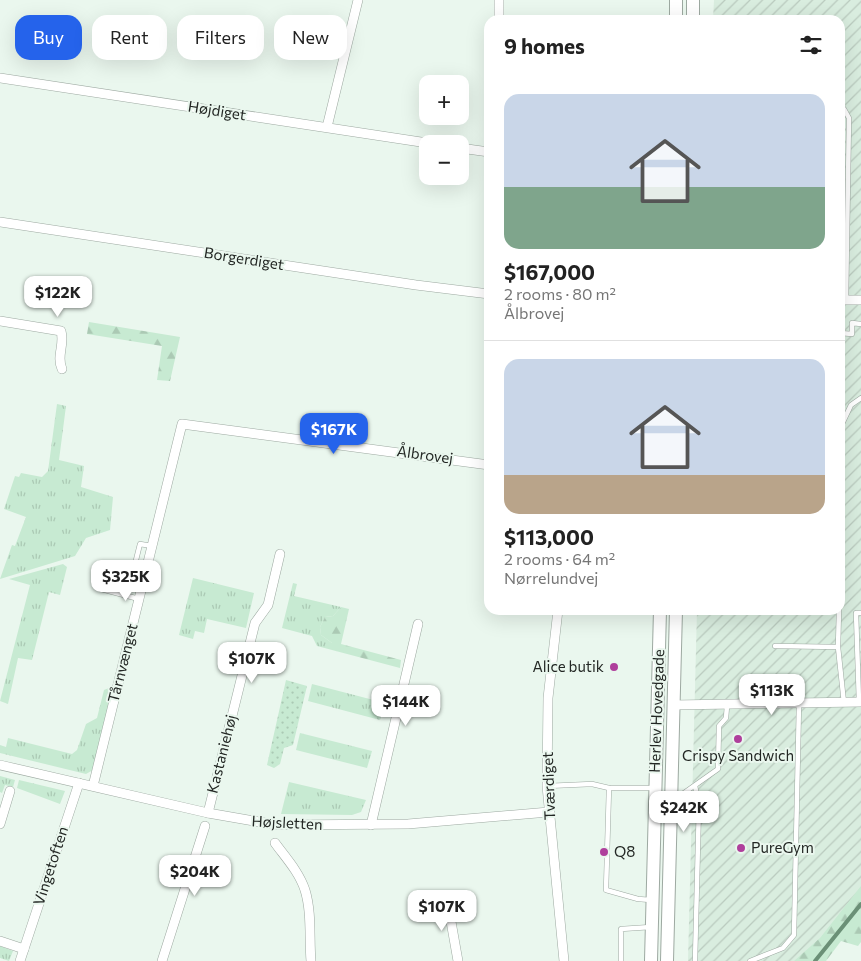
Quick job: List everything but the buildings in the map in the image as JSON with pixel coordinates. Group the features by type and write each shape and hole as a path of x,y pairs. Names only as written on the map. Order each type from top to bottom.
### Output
{"main road":[{"path":"676,0 676,15"},
{"path":"693,0 693,15"},
{"name":"Herlev Hovedgade","path":"651,961 660,615"},
{"name":"Herlev Hovedgade","path":"667,961 676,615"}],"street":[{"path":"327,127 358,0"},
{"path":"499,0 499,15"},
{"name":"Højdiget","path":"0,78 419,142"},
{"path":"469,149 484,151"},
{"name":"Borgerdiget","path":"0,222 416,286 484,293"},
{"path":"845,300 861,300"},
{"path":"0,321 61,331 63,339 58,362 62,369"},
{"name":"Ålbrovej","path":"182,424 484,463"},
{"name":"Tårnvænget","path":"94,786 182,424"},
{"name":"Kastaniehøj","path":"208,813 254,623 268,605 280,554"},
{"name":"Tværdiget","path":"557,615 548,698 547,786 564,961"},
{"path":"372,825 418,624"},
{"path":"673,705 727,706 860,702"},
{"name":"Højsletten","path":"0,765 208,813 278,825 372,825 549,812"},
{"name":"Vingetoften","path":"20,961 79,783"},
{"path":"0,824 10,790"},
{"path":"162,961 205,826"},
{"path":"275,843 296,871 305,890 309,913 311,961"},
{"path":"447,899 458,961"},
{"path":"0,940 24,949"}],"lane":[{"path":"845,110 849,118 845,239"},
{"path":"845,333 852,334 852,323 861,324"},
{"path":"845,418 851,405 861,398"},
{"path":"101,589 139,599"},
{"path":"860,702 856,613 861,613"},
{"path":"839,615 838,647 844,703"},
{"path":"775,646 838,647"},
{"path":"750,961 783,948 794,935 799,704"},
{"path":"671,802 718,768 719,726 726,718 727,706"},
{"path":"547,786 592,784 609,788 654,788"},
{"path":"694,786 699,804 696,961"},
{"path":"609,788 606,890 638,899 652,900"},
{"path":"621,961 621,929 652,927"}],"shaded area":[{"path":"714,0 861,0 861,894 812,961 688,961 697,615 845,615 845,15 713,15"}],"green space":[{"path":"89,322 180,337 170,381 157,380 162,346 87,334"},
{"path":"57,404 66,406 59,460 84,466 81,487 113,497 110,530 86,538 75,556 0,579 12,545 15,546 26,517 4,509 15,476 19,477 21,473 42,477 48,471"},
{"path":"63,564 67,567 60,595 49,592 32,660 18,658 8,704 0,701 30,585 9,579"},
{"path":"193,578 254,593 246,628 207,619 204,633 195,631 193,639 179,635"},
{"path":"293,583 297,584 294,596 341,607 333,616 325,617 320,627 321,635 332,643 332,650 317,646 312,636 282,628"},
{"path":"341,607 349,609 341,644 401,660 400,668 332,650 332,643 321,635 320,627 325,617 333,616"},
{"path":"286,680 307,686 293,745 284,748 280,764 274,768 267,765"},
{"path":"312,684 385,703 380,720 308,701"},
{"path":"114,686 93,770 86,774 0,753 0,745 6,747 8,738 72,754 77,750 86,724 97,718 104,690"},
{"path":"300,733 372,751 367,768 296,750"},
{"path":"0,776 15,780 13,787 5,785 2,793 0,792"},
{"path":"19,780 65,791 60,804 17,788"},
{"path":"289,782 366,800 361,812 352,815 281,814"},
{"path":"861,886 861,942 858,946 841,941 826,961 794,961 820,938"},
{"path":"0,946 13,951 9,961 0,958"}],"waterway":[{"path":"815,961 861,904"}],"place":[{"name":"Alice butik","path":"614,667"},
{"name":"Crispy Sandwich","path":"738,739"},
{"name":"PureGym","path":"741,848"},
{"name":"Q8","path":"604,852"}]}
